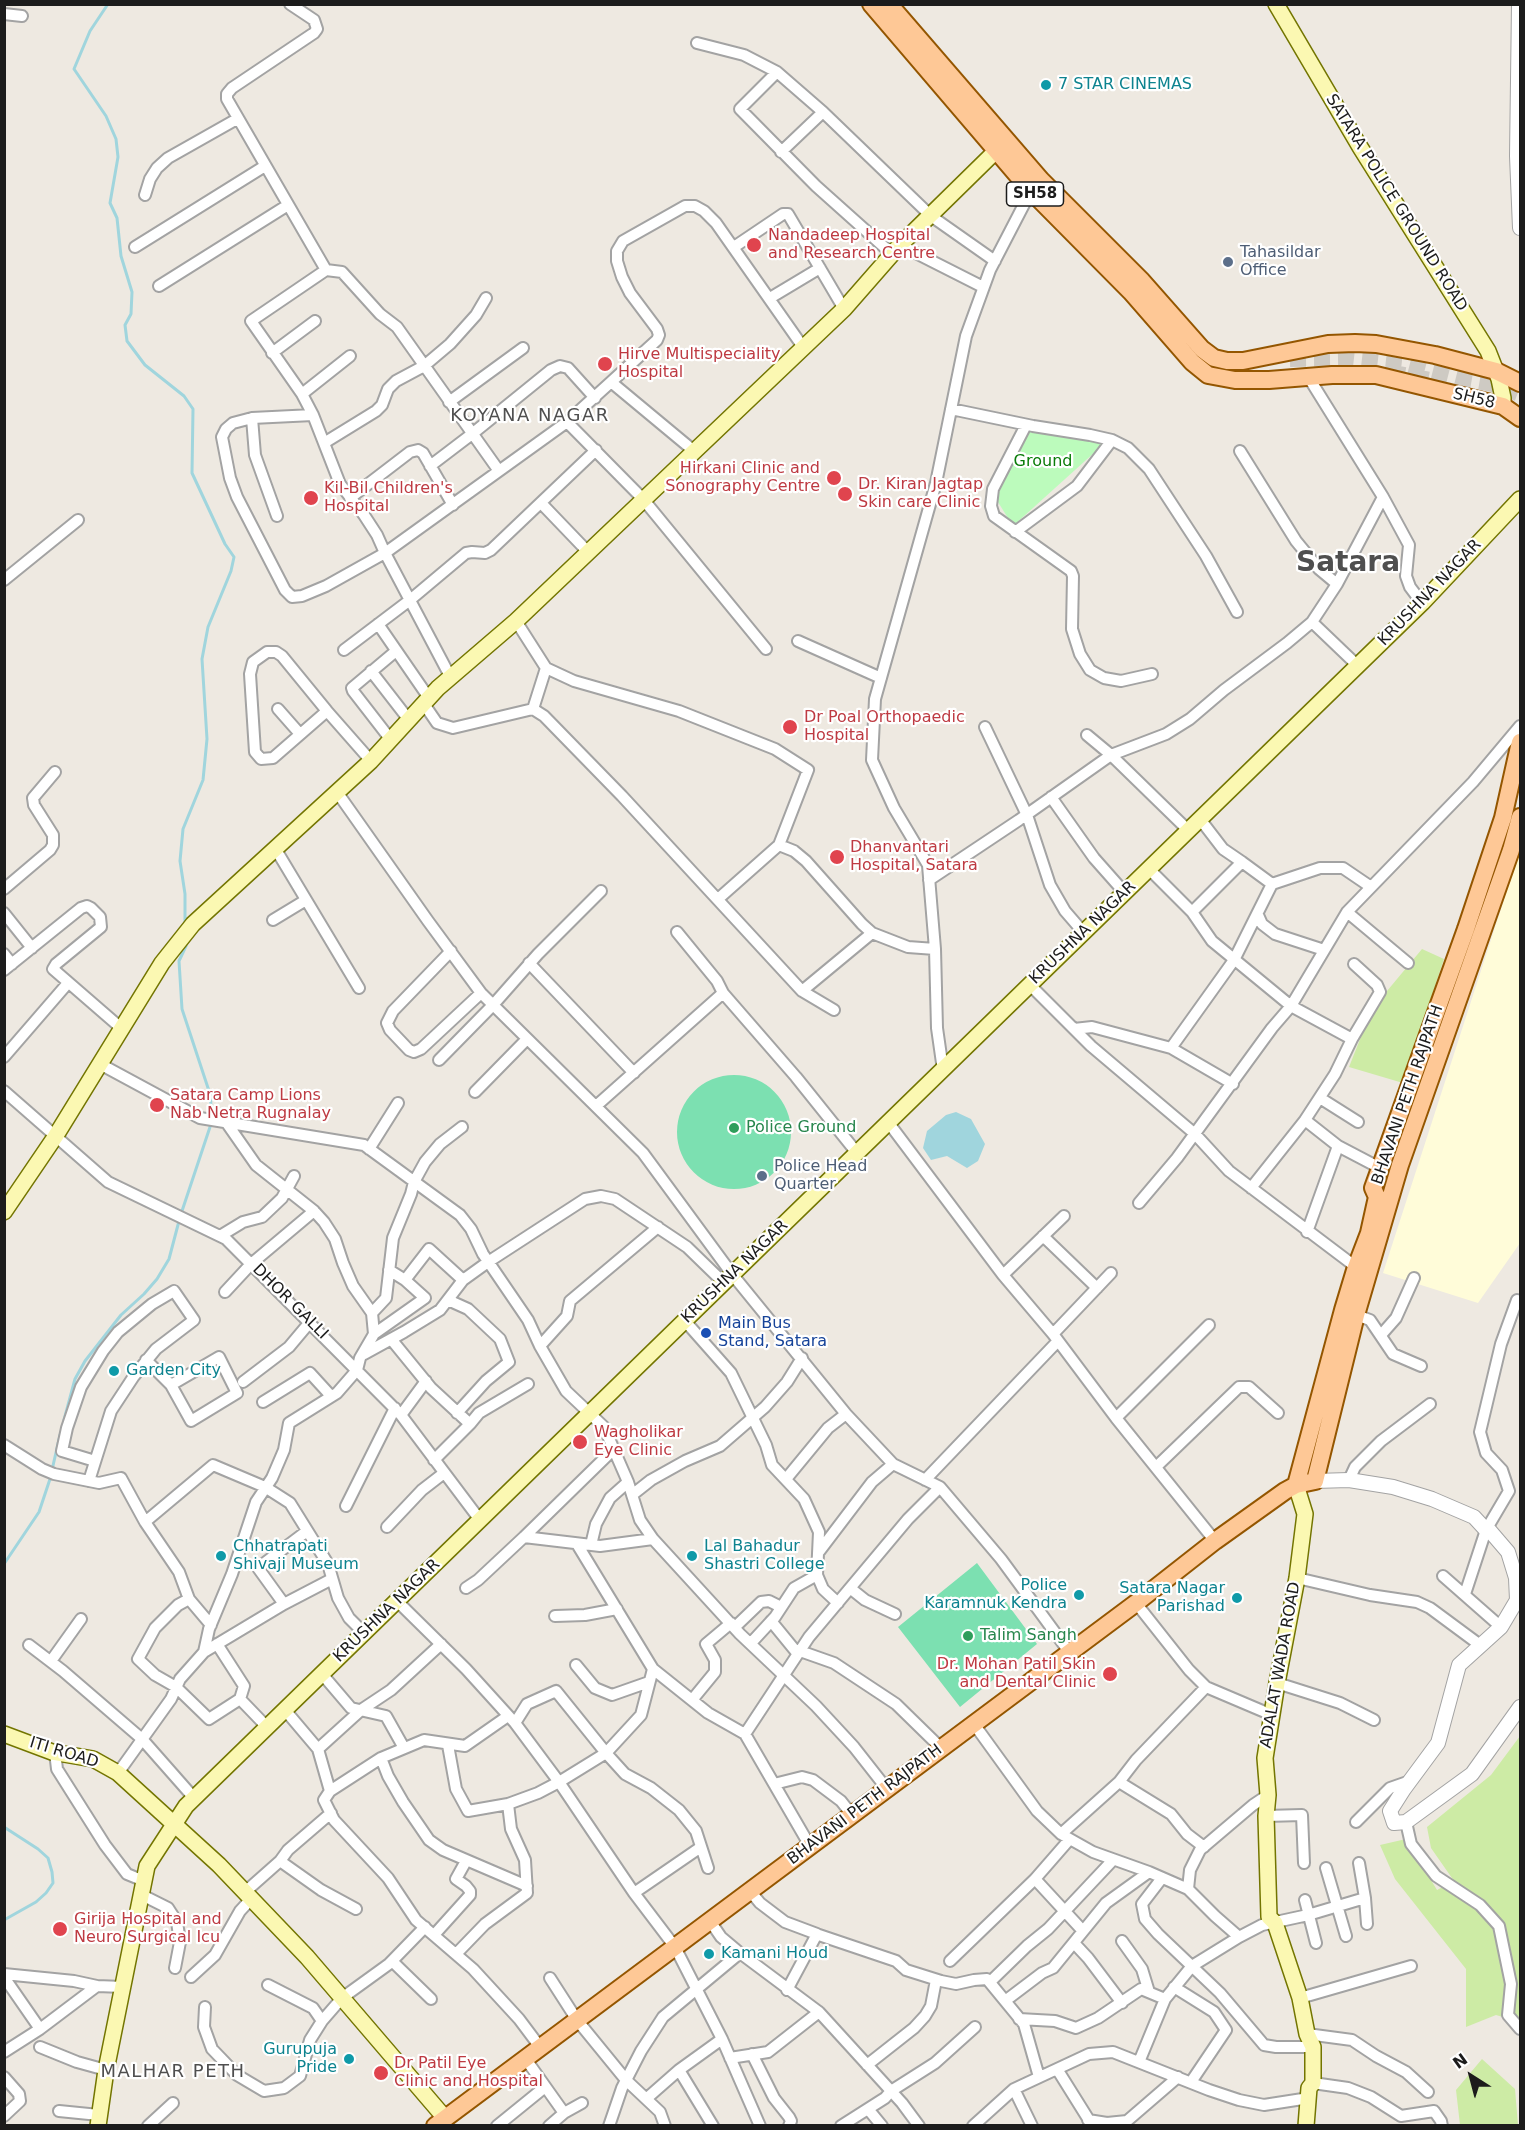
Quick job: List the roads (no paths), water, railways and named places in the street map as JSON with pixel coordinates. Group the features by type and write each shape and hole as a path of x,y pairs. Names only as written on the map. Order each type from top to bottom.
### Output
{"main road":[{"name":"SH58","path":"870,4 1131,292 1214,358 1227,361 1264,358 1297,349 1355,343 1376,344 1435,355 1497,371 1521,383"},
{"name":"SH58","path":"889,4 1001,146"},
{"name":"SATARA POLICE GROUND ROAD","path":"1276,4 1360,147 1488,351 1497,371 1503,406"},
{"path":"4,1212 56,1137 162,963 193,924 371,761 426,701 516,621 844,309 896,250 1001,146"},
{"name":"SH58","path":"1166,320 1192,362 1208,375 1235,380 1376,375 1503,406 1521,418"},
{"path":"1235,380 1290,365 1264,358"},
{"name":"KRUSHNA NAGAR","path":"100,2122 106,2070 147,1866 186,1806 1358,666 1521,499"},
{"name":"BHAVANI PETH RAJPATH","path":"1296,1485 1356,1267 1369,1233 1377,1197 1373,1188 1466,930 1503,818 1521,742"},
{"path":"1305,1514 1356,1315 1400,1165 1521,817"},
{"path":"1377,1197 1390,1173 1442,1015 1486,893"},
{"name":"BHAVANI PETH RAJPATH","path":"444,2123 525,2058 1070,1653 1215,1541 1296,1485 1315,1481"},
{"name":"ADALAT WADA ROAD","path":"1296,1485 1305,1514 1297,1578 1265,1758 1268,1795 1266,1816 1269,1917 1275,1923 1300,1998 1310,2041 1313,2083 1309,2088 1306,2126"},
{"name":"ITI ROAD","path":"4,1734 55,1752 93,1759 118,1773 175,1823 307,1957 444,2123"}],"street":[{"path":"290,4 314,20 317,29 232,88 227,93 227,99 326,270"},
{"path":"1519,4 1517,54 1521,228"},
{"path":"4,14 22,16"},
{"path":"697,43 744,55 777,72 824,112 931,216 995,261"},
{"path":"777,72 740,110 861,228 896,250 983,287"},
{"path":"782,152 824,112"},
{"path":"145,195 150,179 157,168 168,158 237,119"},
{"path":"135,247 265,166"},
{"path":"943,1070 937,1028 935,950 928,865 894,808 872,760 874,699 936,483 966,336 983,287 1035,185"},
{"path":"159,286 288,205"},
{"path":"313,415 252,417 233,423 222,437 225,459 237,497 285,590 292,597 302,596 326,586 385,553 567,422 657,340 659,335 657,329 622,278 617,261 617,250 623,242 676,210 685,206 695,206 716,223 803,348"},
{"path":"734,247 783,214 788,214 844,309"},
{"path":"770,298 820,268"},
{"path":"451,678 373,528 340,484 313,415 302,394 251,321 326,270 342,272 380,314 397,327 499,471"},
{"path":"324,443 376,411 382,405 388,389 396,381 424,366 465,330 486,298"},
{"path":"272,353 315,321"},
{"path":"449,402 523,348"},
{"path":"302,394 350,356"},
{"path":"430,466 551,370 560,366 568,368 594,398"},
{"path":"1309,378 1383,497 1409,545 1406,576 1410,587 1422,603"},
{"path":"610,382 694,451"},
{"path":"951,409 1026,425 1090,435 1112,440 1128,448 1149,469 1206,556 1237,612"},
{"path":"252,417 255,455 277,516"},
{"path":"567,422 643,499 766,649"},
{"path":"1026,425 993,489 991,506 994,516 1071,571 1073,576 1072,629 1080,654 1090,670 1104,678 1121,681 1152,674"},
{"path":"1015,532 1077,486 1112,440"},
{"path":"350,498 410,452 418,450 423,453 453,505"},
{"path":"344,650 410,600 466,553 485,553 491,550 596,450"},
{"path":"1240,451 1296,541 1314,563 1337,584"},
{"path":"929,880 1027,815 1111,755 1166,734 1190,719 1312,622 1337,584 1383,497"},
{"path":"541,502 588,552"},
{"path":"4,580 78,520"},
{"path":"516,621 546,668 574,681 679,711 775,749 808,770 778,845 718,899"},
{"path":"1312,622 1358,666"},
{"path":"378,624 426,701 437,723 453,728 533,709 544,716 802,991 834,1010"},
{"path":"798,641 881,678"},
{"path":"327,711 273,758 261,759 255,752 250,674 253,662 271,651 282,656 371,761"},
{"path":"391,740 352,691 354,685 396,651"},
{"path":"533,709 546,668"},
{"path":"371,671 409,720"},
{"path":"278,709 300,735"},
{"path":"1140,1203 1196,1134 1272,1028 1292,1006 1347,912 1473,782 1521,726"},
{"path":"985,727 1027,815 1050,885 1065,911 1084,933"},
{"path":"1087,735 1111,755 1189,831"},
{"path":"5,887 53,845 53,835 34,805 33,798 55,772"},
{"path":"337,792 481,993 643,1153 728,1279"},
{"path":"1051,797 1094,858 1125,893"},
{"path":"1200,819 1223,849 1272,884"},
{"path":"778,845 794,851 806,861 872,933 908,947 935,950"},
{"path":"275,848 359,987"},
{"path":"1192,912 1242,862"},
{"path":"1171,1048 1234,960 1272,884 1320,868 1343,868 1371,887"},
{"path":"1149,869 1192,912 1212,940 1234,960 1292,1006 1352,1039"},
{"path":"438,1060 493,1005 529,963 601,891"},
{"path":"273,920 306,900"},
{"path":"4,954 8,967 81,908 87,906 91,908 100,917 102,924 98,931 53,967 68,983 121,1028"},
{"path":"1347,912 1408,963"},
{"path":"4,913 32,948"},
{"path":"1258,915 1262,924 1275,934 1324,950"},
{"path":"677,932 717,981 723,993 796,1077 857,1153"},
{"path":"802,991 872,933"},
{"path":"451,951 393,1011 387,1023 390,1030 409,1050 414,1052 481,993"},
{"path":"529,963 634,1073"},
{"path":"1251,1188 1320,1098 1380,992 1377,985 1354,964"},
{"path":"4,1056 68,983"},
{"path":"1030,985 1091,1046 1196,1134 1229,1171 1356,1267"},
{"path":"597,1106 723,993"},
{"path":"1074,1029 1092,1027 1171,1048 1233,1084"},
{"path":"475,1092 527,1039"},
{"path":"100,1064 200,1118 364,1145 460,1215 471,1229 488,1262 528,1320 566,1391 604,1427 628,1482 640,1520 653,1539 733,1625 785,1674 854,1747 887,1789"},
{"name":"DHOR GALLI","path":"4,1091 108,1182 226,1239 398,1412 480,1520"},
{"path":"1320,1098 1359,1122"},
{"path":"369,1149 398,1104"},
{"path":"1305,1120 1338,1146 1380,1168"},
{"path":"226,1122 256,1165 314,1211 335,1239 353,1286 372,1313 374,1334"},
{"path":"888,1122 1003,1275 1215,1541"},
{"path":"372,1313 386,1299 393,1238 408,1204 414,1182 425,1162 440,1144 462,1127"},
{"path":"1308,1232 1338,1146"},
{"path":"220,1236 243,1222 262,1217 282,1198 294,1176"},
{"path":"362,1354 440,1310 464,1280 585,1199 601,1196 615,1199 687,1247 728,1279 802,1358 846,1414 893,1464 940,1487 1001,1559 1070,1653"},
{"path":"225,1292 251,1264 314,1211"},
{"path":"1003,1275 1064,1216"},
{"path":"540,1346 567,1316 570,1301 658,1227"},
{"path":"1043,1236 1097,1288"},
{"path":"405,1280 429,1249 464,1280"},
{"path":"204,1652 211,1625 232,1574 256,1502 272,1478 284,1450 290,1423 337,1393 357,1370 362,1354 374,1334 425,1298 405,1280 389,1270"},
{"path":"925,1480 1111,1273"},
{"path":"1381,1335 1396,1318 1414,1278"},
{"path":"89,1481 111,1411 146,1360 194,1320 174,1291 152,1304 118,1332 81,1386 62,1451 95,1461"},
{"path":"448,1300 468,1309 500,1340 509,1362 486,1381 457,1413"},
{"path":"1465,1594 1486,1530 1509,1491 1502,1470 1486,1453 1480,1432 1501,1344 1517,1300"},
{"path":"1356,1315 1370,1320 1392,1354 1421,1366"},
{"path":"685,1321 731,1373 754,1417 772,1465 804,1499 819,1532 817,1575 823,1588 838,1603"},
{"path":"243,1382 289,1347 310,1322"},
{"path":"1116,1418 1209,1325"},
{"path":"391,1339 426,1382 470,1424"},
{"path":"146,1360 171,1385 191,1421 237,1393 219,1357 171,1385"},
{"path":"632,1495 651,1480 685,1461 720,1446 754,1417 787,1382 802,1358"},
{"path":"263,1402 310,1373 331,1396"},
{"path":"346,1506 398,1412 426,1382"},
{"path":"434,1460 479,1413 528,1384"},
{"path":"1156,1467 1239,1387 1249,1387 1278,1413"},
{"path":"1349,1480 1354,1467 1381,1441 1430,1404"},
{"path":"786,1479 828,1428 846,1414"},
{"path":"4,1445 54,1474 99,1483 121,1478 145,1522 179,1572 189,1599 211,1625"},
{"path":"466,1588 478,1580 524,1537 613,1450"},
{"path":"819,1553 872,1482 893,1464"},
{"path":"145,1522 213,1465 265,1488 290,1503 328,1564 338,1598 349,1618 364,1633"},
{"path":"387,1527 422,1490 444,1473"},
{"path":"1315,1481 1349,1480 1393,1487 1432,1499 1474,1517 1508,1552 1516,1578 1517,1600 1501,1627 1480,1644 1460,1665 1438,1743 1390,1811 1394,1823 1406,1822 1472,1774 1521,1707"},
{"path":"591,1545 596,1524 610,1498 628,1482"},
{"path":"746,1734 799,1653 838,1603 908,1519 940,1487"},
{"path":"284,1604 258,1568 307,1531"},
{"path":"524,1537 600,1546 653,1539"},
{"path":"577,1544 653,1669 708,1713 746,1734 810,1846"},
{"path":"751,1643 794,1588 817,1575"},
{"path":"1443,1576 1501,1627"},
{"path":"1297,1578 1416,1602 1430,1608 1480,1644"},
{"path":"118,1773 171,1699 180,1679 204,1652 284,1604 332,1579"},
{"path":"850,1588 865,1600 895,1614"},
{"path":"189,1599 178,1605 155,1628 138,1659 155,1675 176,1688 209,1719 240,1699 244,1686 217,1644"},
{"path":"396,1601 441,1644 511,1719 559,1782 634,1893 675,1947 722,2039 760,2126"},
{"path":"692,1700 715,1672 715,1660 706,1644 760,1602 769,1601 781,1607"},
{"path":"1136,1603 1189,1670 1206,1687 1272,1714"},
{"path":"555,1616 585,1615 617,1609"},
{"path":"51,1661 81,1619"},
{"path":"771,1620 799,1653 834,1663 896,1704 941,1748"},
{"path":"318,1749 361,1710 391,1690 441,1644"},
{"path":"30,1645 142,1739 194,1798"},
{"path":"576,1665 595,1688 612,1695 649,1682"},
{"path":"448,1745 456,1789 468,1811 508,1804 538,1793 606,1753 641,1715 653,1669"},
{"path":"322,1674 351,1708 386,1716 404,1748"},
{"path":"1277,1683 1340,1703 1374,1720"},
{"path":"950,1961 1035,1879 1065,1837 1206,1687"},
{"path":"540,2047 519,2019 473,1969 416,1920 388,1878 334,1820 324,1800 330,1791 381,1758 424,1740 465,1746 511,1719 527,1704 556,1691 625,1774 651,1788 679,1810 696,1830 708,1868"},
{"path":"240,1699 267,1727"},
{"path":"285,1710 318,1749 330,1791"},
{"path":"974,1724 1036,1811 1065,1837 1112,1861 1149,1872 1188,1889 1239,1936"},
{"path":"55,1752 57,1769 105,1845 127,1874 168,1908 177,1922 180,1941 175,1968"},
{"path":"381,1758 388,1776 421,1831 429,1840 442,1850 527,1886"},
{"path":"774,1784 802,1777 813,1780 841,1800 852,1815"},
{"path":"1356,1822 1390,1788 1410,1780"},
{"path":"1119,1782 1171,1814 1187,1834 1204,1847"},
{"path":"1188,1889 1190,1870 1200,1850 1268,1795"},
{"path":"456,1954 485,1924 527,1893 525,1860 511,1829 508,1804"},
{"path":"191,1977 214,1955 248,1896 288,1850 331,1813"},
{"path":"1266,1816 1302,1815 1304,1863"},
{"path":"1406,1822 1411,1844 1436,1876 1480,1905 1499,1926 1511,1984 1508,2015 1521,2029"},
{"path":"634,1893 701,1847"},
{"path":"280,1861 321,1890 356,1909"},
{"path":"434,1935 470,1895 466,1886 456,1879 466,1861"},
{"path":"990,1982 1048,1929 1112,1861"},
{"path":"1359,1863 1367,1924"},
{"path":"1326,1868 1346,1936"},
{"path":"1005,2001 1042,1973 1053,1968 1106,1903 1149,1872"},
{"path":"1162,1878 1142,1904 1145,1919 1220,1993 1264,2045 1276,2047 1310,2041 1353,2040 1376,2056 1406,2072 1428,2092"},
{"path":"1035,1879 1083,1931"},
{"path":"750,1891 760,1903 784,1922 896,1960 906,1970 956,1984 987,1979 1024,2024 1039,2077"},
{"path":"1139,2062 1165,1999 1192,1966 1239,1936 1262,1925 1308,1916 1365,1898"},
{"path":"1305,1900 1316,1943"},
{"path":"710,1921 721,1937 740,1953 819,2012 891,2091 919,2126"},
{"path":"205,2007 204,2027 212,2049 237,2075 264,2091 284,2088 300,2076 310,2040 322,2020 342,1998 392,1961 425,1927"},
{"path":"787,1990 816,1934"},
{"path":"1122,1941 1142,1969 1149,1992"},
{"path":"1074,1943 1122,2003"},
{"path":"609,2126 626,2080 663,2017 740,1953"},
{"path":"392,1961 431,2000"},
{"path":"1300,1998 1411,1966"},
{"path":"4,1976 123,1987"},
{"path":"4,1976 40,2029"},
{"path":"550,1978 577,2020 626,2080 660,2112 665,2126"},
{"path":"867,2065 914,2028 925,2016 931,2006 936,1980"},
{"path":"268,1985 313,2008 322,2020"},
{"path":"4,2052 40,2029 97,1986"},
{"path":"1174,1987 1214,2012 1226,2030 1191,2082"},
{"path":"1019,2019 1055,2021 1076,2028 1098,2018 1141,1989 1165,1999"},
{"path":"730,2058 768,2052 819,2012"},
{"path":"842,2126 935,2063 975,2027"},
{"path":"646,2099 679,2070 722,2039"},
{"path":"40,2047 77,2062 106,2070"},
{"path":"974,2126 1014,2090 1089,2054 1113,2052 1239,2100 1264,2105 1309,2098"},
{"path":"752,2054 774,2098 789,2117 791,2121 789,2126"},
{"path":"525,2058 564,2113"},
{"path":"1057,2069 1090,2122 1127,2121 1178,2077"},
{"path":"679,2070 713,2126"},
{"path":"4,2077 19,2094 20,2101 4,2116"},
{"path":"1313,2083 1348,2088 1371,2097 1401,2116 1434,2111 1442,2126"},
{"path":"496,2126 545,2087"},
{"path":"1014,2090 1032,2126"},
{"path":"148,2126 173,2103"},
{"path":"549,2126 564,2113 582,2103"},
{"path":"868,2109 882,2126"},
{"path":"59,2111 100,2122"}],"water":[{"path":"956,1112 971,1119 985,1144 978,1161 967,1168 947,1156 931,1160 923,1148 927,1131 946,1115"}],"waterway":[{"path":"108,4 90,31 74,69 106,116 116,139 118,157 110,203 117,218 121,256 132,292 131,314 125,325 127,341 145,365 184,396 193,409 192,473 225,544 234,557 231,571 208,627 202,659 207,739 203,780 183,829 180,861 185,894 185,925"},
{"path":"186,941 179,961 182,1009 210,1094 212,1117"},
{"path":"181,1214 211,1124"},
{"path":"64,1420 75,1379 85,1361 121,1315 157,1279 169,1259 179,1221"},
{"path":"52,1470 60,1435"},
{"path":"4,1564 39,1512 51,1476"},
{"path":"4,1827 48,1858 53,1883 36,1902 4,1920"}],"tunnel":[{"path":"1290,359 1352,358 1405,364 1493,384 1520,394"},
{"path":"1389,372 1440,382"},
{"path":"1487,890 1512,814"}],"place":[{"name":"7 STAR CINEMAS","path":"1046,85"},
{"name":"Nandadeep Hospital and Research Centre","path":"754,245"},
{"name":"Tahasildar Office","path":"1228,262"},
{"name":"Hirve Multispeciality Hospital","path":"605,364"},
{"name":"Hirkani Clinic and Sonography Centre","path":"834,478"},
{"name":"Dr. Kiran Jagtap Skin care Clinic","path":"845,494"},
{"name":"Kil-Bil Children's Hospital","path":"311,498"},
{"name":"Dr Poal Orthopaedic Hospital","path":"790,727"},
{"name":"Dhanvantari Hospital, Satara","path":"837,857"},
{"name":"Satara Camp Lions Nab Netra Rugnalay","path":"157,1105"},
{"name":"Police Ground","path":"734,1128"},
{"name":"Police Head Quarter","path":"762,1176"},
{"name":"Main Bus Stand, Satara","path":"706,1333"},
{"name":"Garden City","path":"114,1371"},
{"name":"Wagholikar Eye Clinic","path":"580,1442"},
{"name":"Chhatrapati Shivaji Museum","path":"221,1556"},
{"name":"Lal Bahadur Shastri College","path":"692,1556"},
{"name":"Police Karamnuk Kendra","path":"1079,1595"},
{"name":"Satara Nagar Parishad","path":"1237,1598"},
{"name":"Talim Sangh","path":"968,1636"},
{"name":"Dr. Mohan Patil Skin and Dental Clinic","path":"1110,1674"},
{"name":"Girija Hospital and Neuro Surgical Icu","path":"60,1929"},
{"name":"Kamani Houd","path":"709,1954"},
{"name":"Gurupuja Pride","path":"349,2059"},
{"name":"Dr Patil Eye Clinic and Hospital","path":"381,2073"}],"district":[{"name":"KOYANA NAGAR","path":"530,416"},
{"name":"Satara","path":"1348,564"},
{"name":"MALHAR PETH","path":"173,2072"}],"park label":[{"name":"Ground","path":"1043,462"}]}
